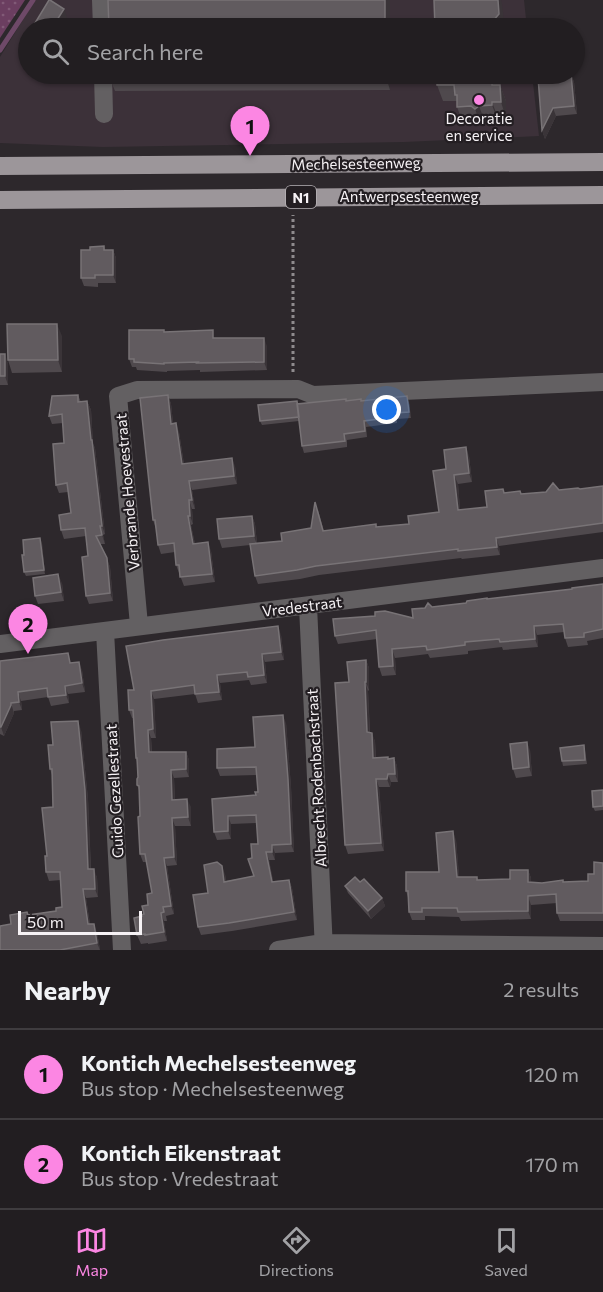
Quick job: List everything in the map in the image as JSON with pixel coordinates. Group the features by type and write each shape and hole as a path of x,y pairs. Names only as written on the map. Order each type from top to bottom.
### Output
{"main road":[{"name":"Mechelsesteenweg","path":"0,166 603,162"},
{"name":"Antwerpsesteenweg","path":"0,200 603,195"}],"street":[{"path":"101,0 102,18"},
{"path":"103,84 104,114"},
{"path":"296,389 313,395 603,381"},
{"name":"Verbrande Hoevestraat","path":"139,626 118,396 137,390 296,389"},
{"name":"Vredestraat","path":"0,644 603,568"},
{"name":"Albrecht Rodenbachstraat","path":"308,606 324,927 323,947"},
{"name":"Guido Gezellestraat","path":"105,631 122,950"},
{"path":"278,950 323,947 603,946"}],"path":[{"path":"293,214 296,389"}],"shaded area":[{"path":"0,0 25,0 0,38"},
{"path":"35,0 524,0 526,18 24,18"},
{"path":"18,28 18,84 533,84 539,136 404,142 103,147 0,143 0,57"}],"building":[{"path":"49,0 64,9 58,18 38,18"},
{"path":"108,0 385,0 385,18 109,18"},
{"path":"434,0 498,0 499,14 496,18 435,18"},
{"path":"492,84 500,85 501,102 492,102 492,105 479,106 475,109 471,106 457,107 454,85 437,85"},
{"path":"539,84 572,84 574,106 553,108 542,130"},
{"path":"104,246 104,250 113,250 113,275 81,278 81,250"},
{"path":"7,324 57,324 58,360 8,360"},
{"path":"129,330 164,330 164,332 213,330 213,338 264,338 264,362 164,364 134,362 134,359 129,359"},
{"path":"0,354 5,354 5,376 0,376"},
{"path":"78,395 78,402 87,401 102,526 100,526 102,535 96,536 107,558 110,593 86,596 82,557 88,556 85,528 61,530 59,515 71,513 67,483 56,485 53,444 64,443 62,414 49,416 52,396"},
{"path":"168,395 171,424 176,423 182,464 232,458 234,476 189,481 192,500 189,500 190,516 188,516 193,544 208,542 212,574 180,577 179,565 176,565 174,543 158,545 155,520 153,520 140,398"},
{"path":"407,396 409,412 395,413 395,417 364,421 365,431 344,434 345,441 302,446 297,404"},
{"path":"297,401 299,417 260,421 258,405"},
{"path":"466,447 469,473 454,475 458,510 487,507 485,491 503,489 504,493 520,491 521,494 546,492 553,483 559,490 603,486 603,523 496,538 497,547 458,551 458,549 316,566 255,576 250,544 282,541 281,533 311,528 315,502 323,531 376,524 376,527 409,524 408,516 439,512 433,471 446,469 444,450"},
{"path":"252,516 254,536 219,539 217,519"},
{"path":"40,538 44,570 24,572 23,540"},
{"path":"58,574 61,592 35,596 33,578"},
{"path":"603,584 603,629 584,633 584,637 565,638 563,624 534,626 535,639 465,642 465,645 427,650 426,646 392,649 393,666 379,667 376,630 335,636 333,619 375,616 375,612 385,611 413,618 412,609 425,608 428,603 432,607"},
{"path":"278,626 281,652 262,654 264,675 248,677 247,672 217,675 219,692 195,694 194,685 151,691 153,729 148,730 149,752 186,752 186,769 171,770 172,800 187,799 188,817 172,818 174,857 164,858 171,906 163,907 164,912 161,913 164,932 137,935 134,918 144,914 142,906 148,905 147,894 152,893 145,854 140,854 137,758 133,710 129,710 128,690 134,690 126,646"},
{"path":"68,653 70,663 79,662 82,683 65,686 66,695 48,697 47,688 18,692 19,702 11,703 0,727 0,661"},
{"path":"366,660 367,732 372,733 373,758 394,758 395,774 388,774 387,779 376,779 381,843 345,845 335,683 349,682 347,662"},
{"path":"283,715 291,844 272,845 272,852 266,852 272,882 289,880 294,912 198,927 193,895 208,893 204,865 217,862 222,866 224,882 254,876 248,859 252,858 251,844 258,844 256,815 228,816 228,831 214,832 212,799 256,795 255,792 258,792 256,767 217,768 217,749 255,747 253,717"},
{"path":"78,721 85,790 88,869 94,869 95,889 83,889 88,924 94,924 97,943 60,950 0,950 0,926 11,924 10,915 56,911 56,908 62,907 60,872 46,872 45,856 47,856 42,808 53,807 52,769 50,769 48,745 53,745 51,722"},
{"path":"527,742 529,767 513,769 510,744"},
{"path":"584,745 585,760 562,761 560,748"},
{"path":"603,790 603,806 593,807 592,791"},
{"path":"453,831 457,877 477,877 477,880 510,879 510,870 528,870 528,882 588,881 588,874 594,874 594,862 603,863 603,913 557,913 556,894 528,896 528,911 458,912 457,908 422,908 422,912 409,912 406,872 439,872 436,833"},
{"path":"355,877 360,882 364,879 382,898 368,911 345,886"}],"waterway":[{"path":"21,18 33,0"},
{"path":"0,50 18,23"}],"place":[{"name":"Decoratie en service","path":"479,100"},
{"name":"Kontich Mechelsesteenweg","path":"250,156"},
{"name":"Kontich Eikenstraat","path":"28,654"}]}
